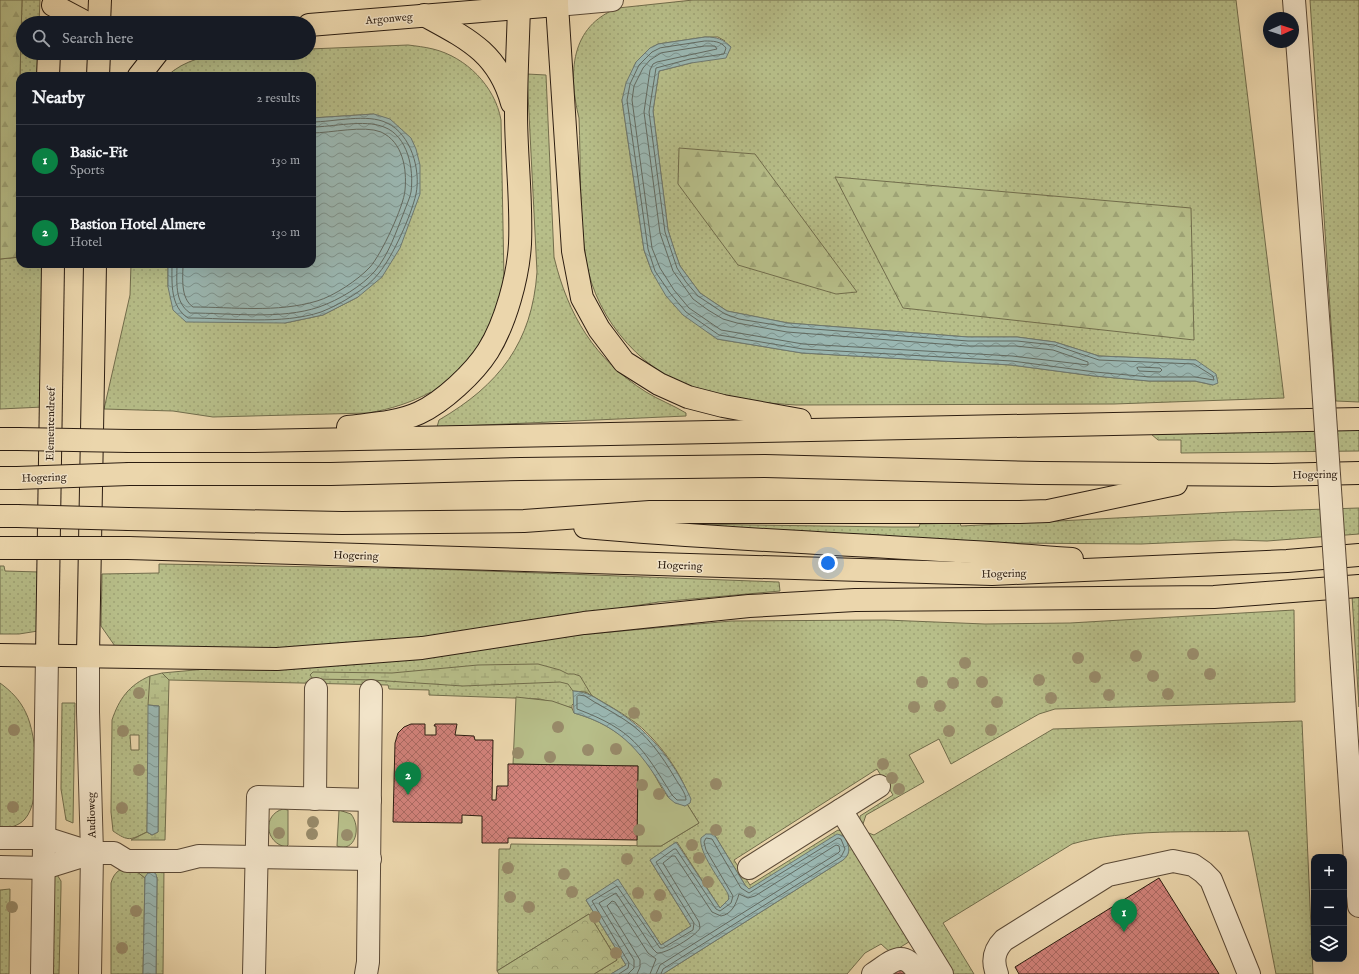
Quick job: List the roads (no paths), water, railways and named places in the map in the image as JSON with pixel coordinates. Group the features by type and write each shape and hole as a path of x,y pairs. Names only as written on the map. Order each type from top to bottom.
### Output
{"main road":[{"path":"99,16 100,0"},
{"path":"557,2 572,251 582,298 598,329 624,362 659,384 688,397 723,406 848,428"},
{"name":"Argonweg","path":"316,24 424,15 519,4 557,2"},
{"path":"250,441 392,422 419,413 445,396 466,377 488,351 505,312 516,277 519,251 516,114 519,4"},
{"path":"56,7 73,16"},
{"path":"424,15 463,36 491,59 507,84 516,114"},
{"path":"48,72 49,60"},
{"path":"98,72 99,60"},
{"path":"142,72 152,60"},
{"name":"Elementendreef","path":"47,656 53,268"},
{"path":"88,655 95,268"},
{"path":"9,439 250,441 1359,419"},
{"name":"Hogering","path":"9,478 129,474 331,474 521,469 765,466 1032,473 1216,475 1359,474"},
{"path":"8,516 342,523 524,521 650,512 926,513 1048,511 1216,475"},
{"path":"524,521 656,534 992,553 1160,566"},
{"name":"Hogering","path":"8,548 128,548 992,574 1286,561 1359,555"},
{"path":"0,655 88,655 278,659 422,648 584,623 749,606 855,600 1214,597 1359,586"}],"street":[{"name":"Argonweg","path":"557,2 612,0"},
{"path":"1294,0 1321,356 1359,906"},
{"name":"Audioweg","path":"88,655 92,853 90,974"},
{"path":"42,974 47,656"},
{"path":"315,799 316,689"},
{"path":"366,974 368,962 370,859 371,691"},
{"path":"748,868 879,786"},
{"path":"254,974 258,798 370,800"},
{"path":"841,810 942,974"},
{"path":"0,838 45,838 92,853 114,854 128,846 180,847 199,856 370,859"},
{"path":"0,867 44,868 92,853"},
{"path":"997,974 994,958 999,945 1004,940 1108,875 1173,862 1193,865 1211,880 1249,974"},
{"path":"884,970 896,959 905,959 913,963 919,974"}],"water":[{"path":"705,37 720,39 731,47 726,58 691,63 659,71 653,111 668,230 680,266 700,293 727,311 788,323 968,337 1017,337 1055,342 1099,356 1196,360 1216,374 1218,383 1213,385 1195,381 1149,381 1094,376 1011,365 802,353 717,339 683,315 666,296 652,272 644,250 622,100 626,83 636,62 650,48 658,44"},
{"path":"374,114 390,119 411,138 416,149 420,165 420,194 400,248 382,277 358,297 323,315 285,323 186,322 173,310 168,287 168,268 316,268 316,118"},
{"path":"573,691 588,694 596,698 623,715 647,735 658,746 676,771 691,799 690,803 685,806 675,803 669,798 641,756 619,735 606,726 574,713"},
{"path":"148,705 159,706 158,832 152,835 147,832"},
{"path":"706,834 714,834 745,885 749,889 837,834 844,836 849,852 843,860 663,974 611,974 626,965 586,900 618,879 661,945 691,926 650,860 676,842 720,908 729,899 728,894 703,851 701,838"},
{"path":"153,872 156,874 157,879 156,974 143,974 145,877 148,873"}],"place":[{"name":"Bastion Hotel Almere","path":"408,795"},
{"name":"Basic-Fit","path":"1124,932"}]}
